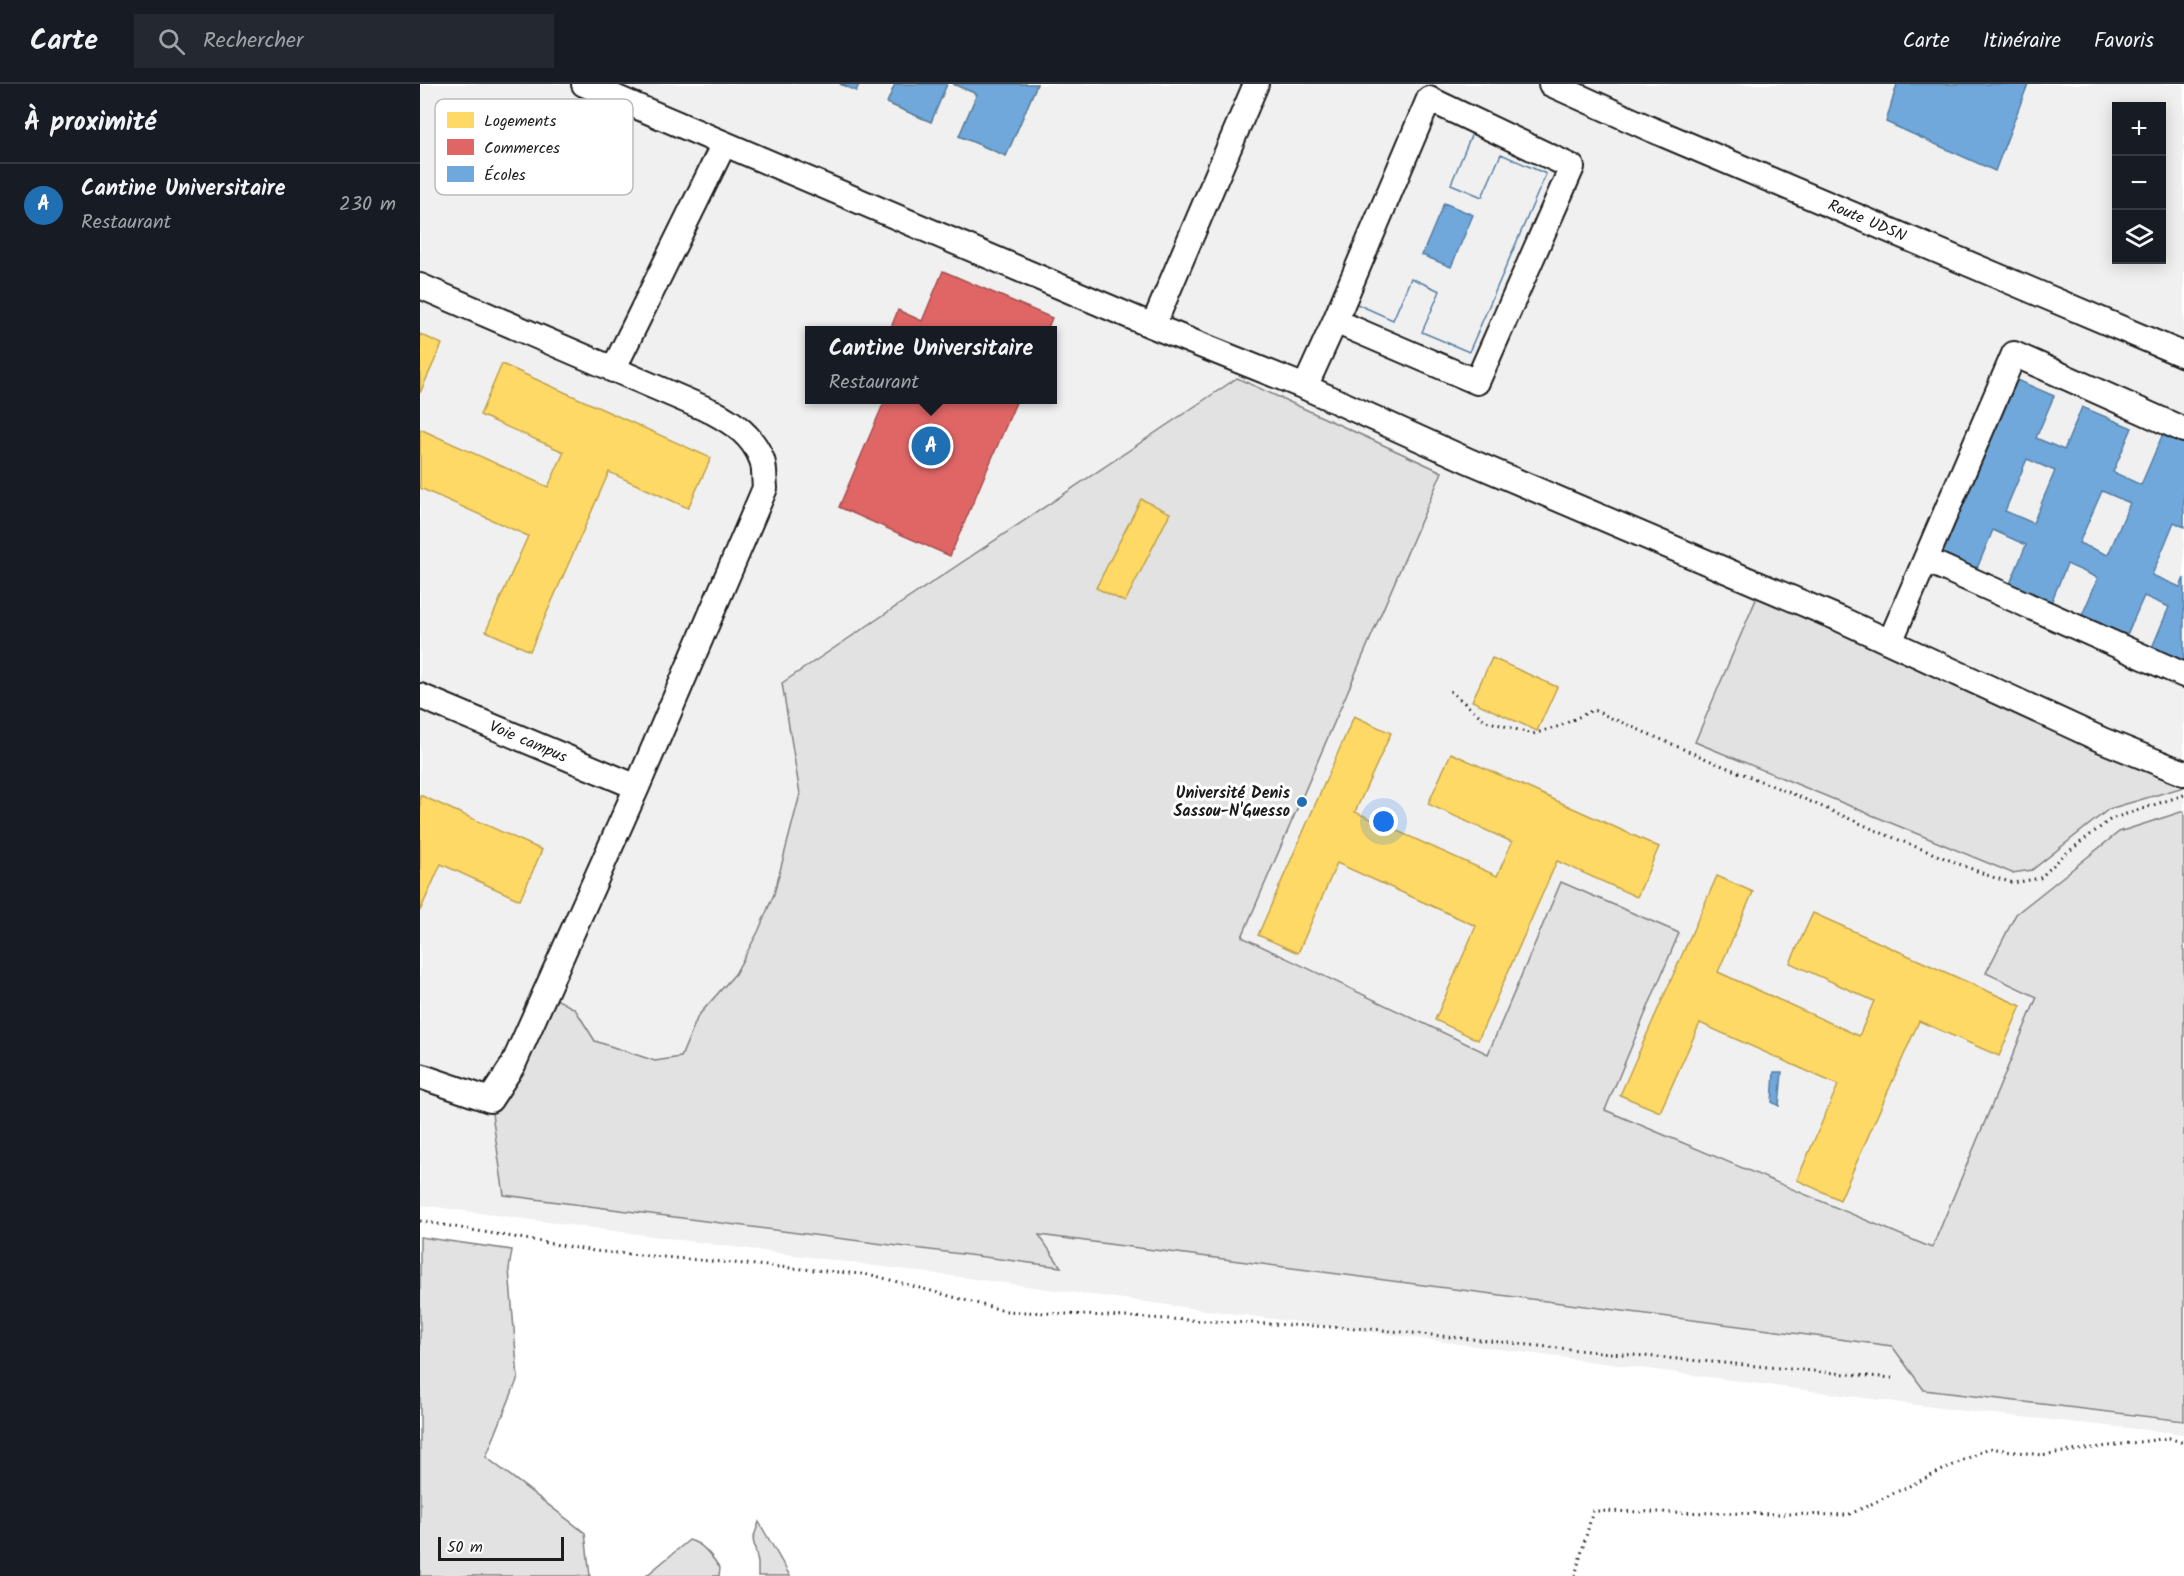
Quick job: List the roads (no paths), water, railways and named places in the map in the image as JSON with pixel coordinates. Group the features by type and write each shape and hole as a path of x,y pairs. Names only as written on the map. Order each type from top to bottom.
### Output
{"street":[{"path":"584,84 619,99"},
{"path":"1154,326 1256,84"},
{"name":"Route UDSN","path":"1551,84 2184,356"},
{"path":"1305,387 1429,99 1572,167 1477,382 1335,321"},
{"path":"633,105 1154,326 1305,387 1469,461 1890,642 2102,740 2184,773"},
{"path":"613,370 724,144"},
{"path":"420,286 735,423 749,438 762,461 765,488 637,787 513,1065 490,1100 420,1076"},
{"path":"1890,642 2014,354 2184,430"},
{"path":"1926,560 2184,675"},
{"name":"Voie campus","path":"420,696 637,787"}],"place":[{"name":"Cantine Universitaire","path":"931,446"},
{"name":"Université Denis Sassou-N'Guesso","path":"1302,802"}]}
